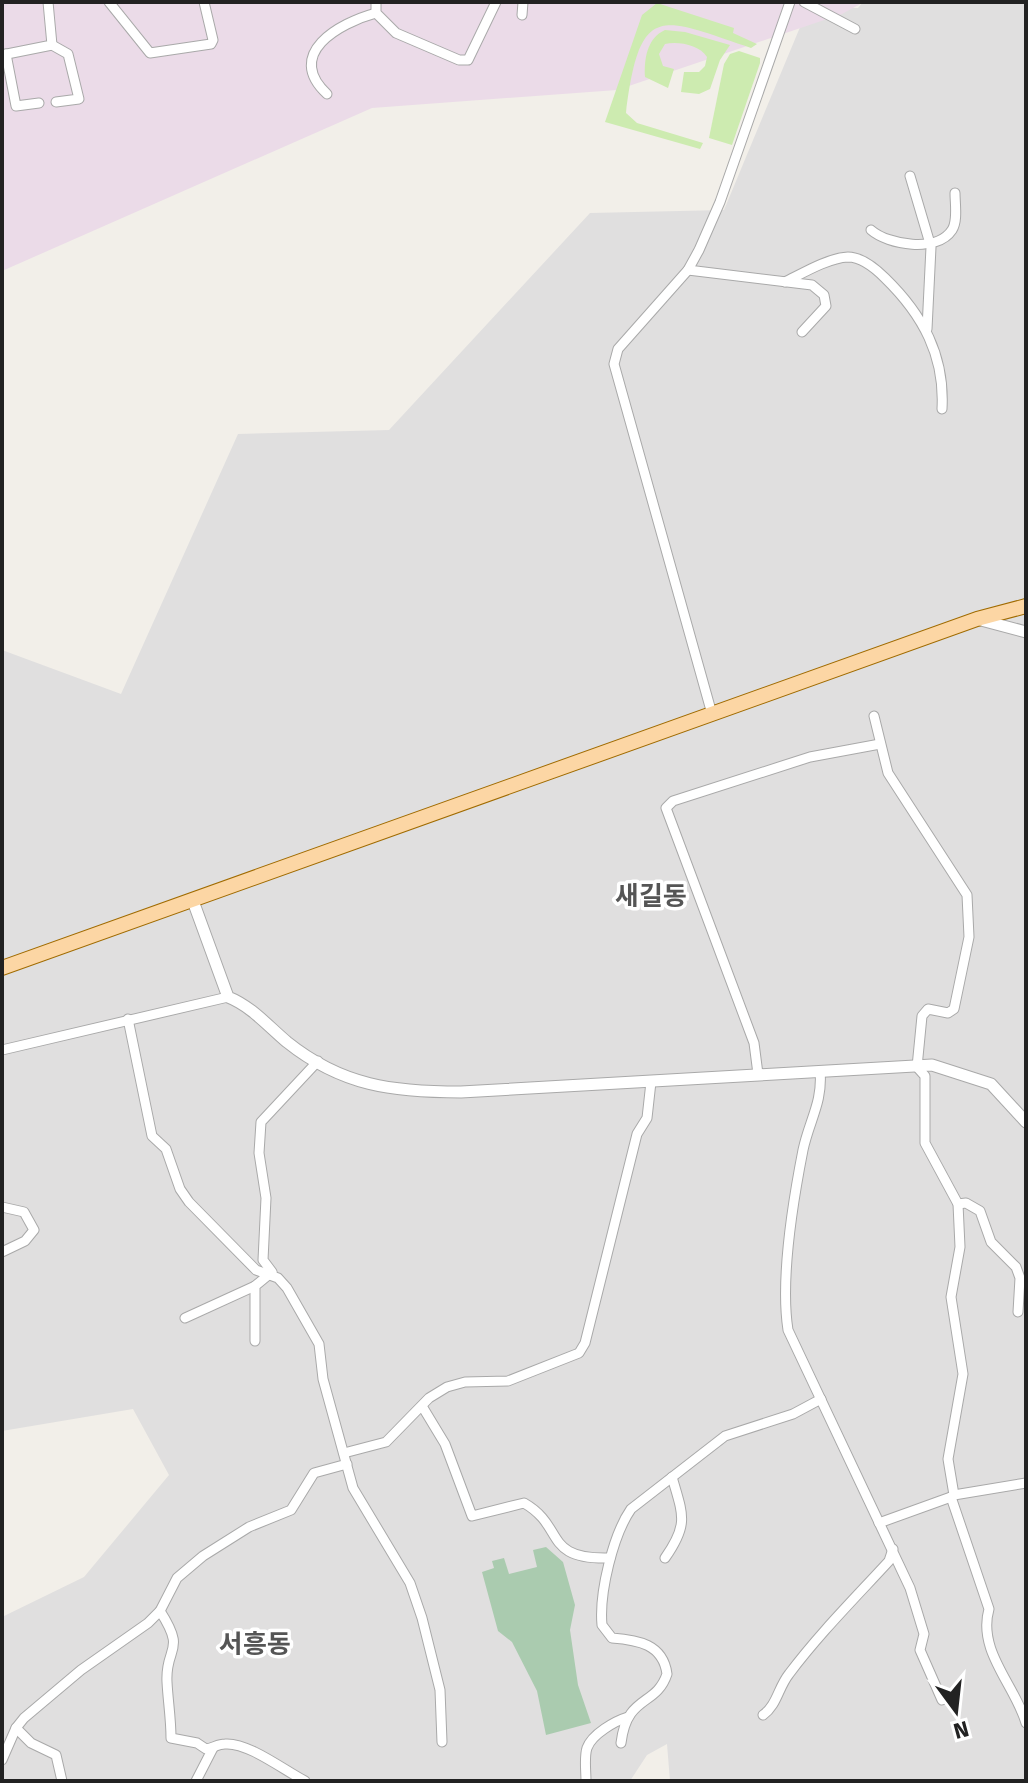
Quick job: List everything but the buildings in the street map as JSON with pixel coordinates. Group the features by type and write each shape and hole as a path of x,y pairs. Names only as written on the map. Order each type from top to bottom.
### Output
{"main road":[{"path":"2,968 1025,602"}],"street":[{"path":"48,2 52,45"},
{"path":"109,2 150,53 211,44 213,40 204,2"},
{"path":"327,94 315,83 311,72 315,53 325,37 341,25 376,8 396,33 459,60 468,60 496,2"},
{"path":"522,15 523,2"},
{"path":"712,714 614,364 618,349 688,270 720,202 790,2"},
{"path":"804,2 855,29"},
{"path":"39,103 16,106 4,55 52,45 68,54 79,99 56,102"},
{"path":"910,176 930,243 933,277 927,329"},
{"path":"871,230 883,238 930,243 951,232 955,224 955,193"},
{"path":"785,282 844,257 860,259 904,297 927,329 941,374 942,409"},
{"path":"688,270 812,285 824,295 826,306 802,332"},
{"path":"977,619 1026,632"},
{"path":"874,716 888,773 960,882 971,917 954,1009 948,1013 928,1009 922,1016 917,1067 925,1076 925,1143 958,1204 960,1247 951,1297 963,1374 948,1459 952,1496 989,1609 984,1626 1003,1678 1021,1707 1026,1723"},
{"path":"758,1074 754,1043 666,808 673,801 810,757 880,744"},
{"path":"193,901 228,997 318,1061 368,1086 411,1092 942,1066 991,1084 1026,1122"},
{"path":"2,1050 228,997"},
{"path":"128,1019 152,1136 166,1149 180,1189 245,1259 270,1277 278,1278 287,1288 319,1344 323,1379 358,1499 410,1583 418,1606 440,1690 442,1742"},
{"path":"185,1318 270,1277 272,1272 263,1260 266,1198 259,1153 261,1122 318,1061"},
{"path":"820,1071 820,1105 804,1147 783,1300 788,1330 893,1549 924,1634 920,1650 942,1700"},
{"path":"2,1760 16,1728 81,1670 120,1645 160,1611 177,1578 203,1556 249,1527 291,1510 314,1473 386,1442 422,1406 447,1387 465,1382 508,1381 579,1353 637,1134 647,1118 651,1082"},
{"path":"958,1204 966,1203 980,1211 991,1242 1016,1267 1020,1278 1018,1312"},
{"path":"2,1207 24,1212 34,1230 25,1241 2,1252"},
{"path":"255,1286 255,1341"},
{"path":"621,1743 628,1717 635,1705 657,1693 667,1674 654,1648 640,1641 612,1638 602,1625 610,1558 623,1521 631,1509 725,1436 793,1414 821,1399"},
{"path":"422,1406 445,1444 472,1516 524,1503 533,1508 565,1552 589,1559 610,1558"},
{"path":"665,1558 681,1536 682,1523 672,1477"},
{"path":"879,1523 952,1496 1026,1483"},
{"path":"763,1715 774,1707 787,1677 889,1561 893,1549"},
{"path":"160,1611 175,1639 167,1680 171,1701 171,1738 213,1748"},
{"path":"586,1781 586,1749 617,1720 628,1717"},
{"path":"16,1728 31,1743 56,1755 62,1781"},
{"path":"196,1781 213,1748 221,1744 235,1745 268,1759 286,1778 305,1781"}],"shaded area":[{"path":"2,2 864,2 842,14 617,90 372,108 2,271"},
{"path":"863,2 1026,2 1026,1781 670,1781 667,1744 647,1755 630,1781 2,1781 2,1617 84,1577 169,1475 133,1409 2,1431 2,650 121,694 238,434 389,430 590,213 724,210 808,8 858,8"}],"green space":[{"path":"657,3 734,28 733,33 757,44 751,48 676,26 660,27 648,35 639,51 626,113 637,123 703,143 700,149 605,122 642,15"},
{"path":"665,30 685,32 730,45 720,60 710,89 699,94 681,92 684,72 699,72 705,66 707,57 699,49 682,44 665,44 659,54 663,66 674,69 668,88 645,77 650,44"},
{"path":"739,51 760,58 760,63 732,145 709,138 724,64 730,54"},
{"path":"546,1547 563,1562 575,1605 570,1630 578,1685 591,1723 546,1735 537,1691 512,1642 498,1631 482,1572 494,1568 492,1561 504,1558 509,1574 537,1567 533,1550"}],"district":[{"name":"새길동","path":"651,896"},
{"name":"서흥동","path":"255,1644"}]}
